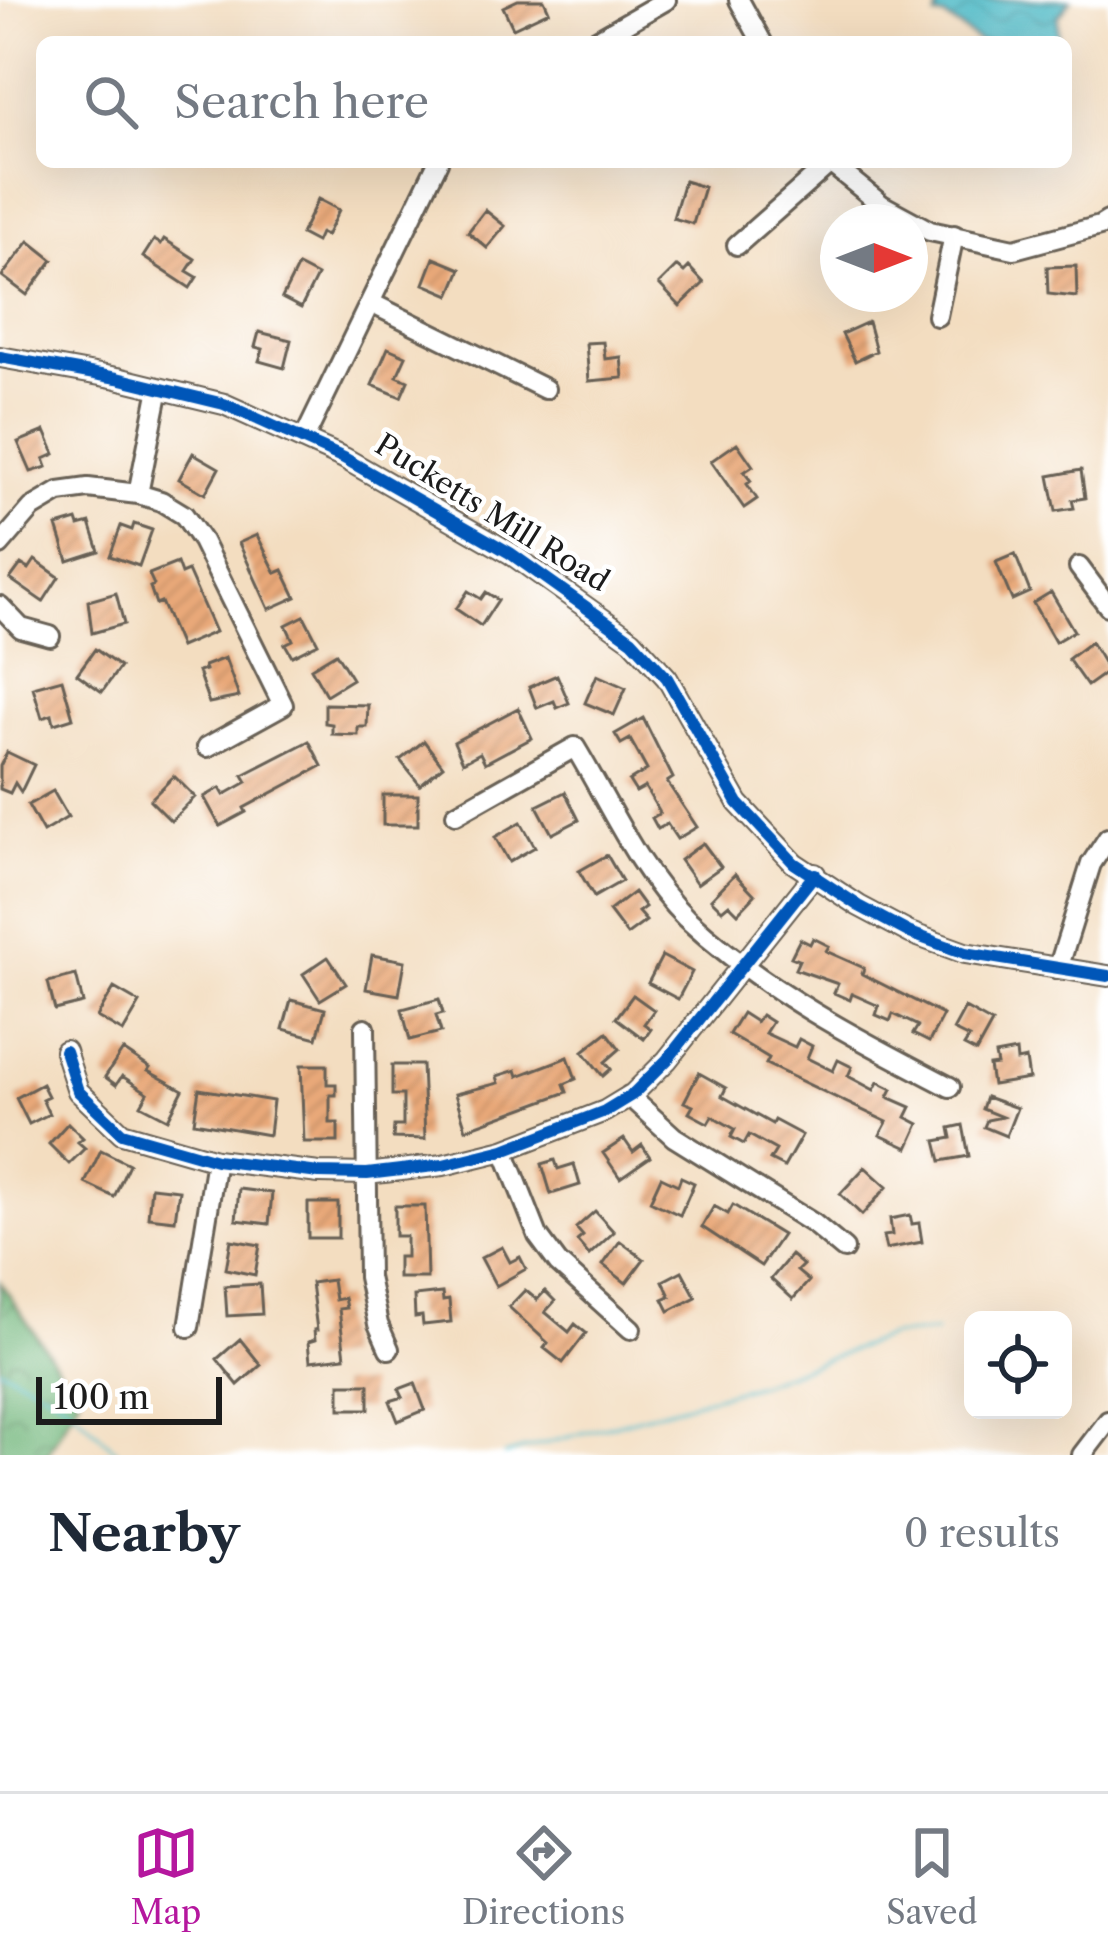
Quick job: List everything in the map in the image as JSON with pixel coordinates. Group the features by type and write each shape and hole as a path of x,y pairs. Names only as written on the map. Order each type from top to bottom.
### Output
{"street":[{"path":"603,36 666,0"},
{"path":"739,0 759,36"},
{"path":"304,439 435,168"},
{"path":"737,245 822,168"},
{"path":"836,168 882,205 931,231 1014,249 1108,221"},
{"path":"937,316 954,235"},
{"path":"371,303 545,389"},
{"name":"Pucketts Mill Road","path":"0,357 224,404 304,439 510,553 632,640 667,678 737,803 794,863 910,933 965,953 1108,976"},
{"path":"139,494 159,388"},
{"path":"0,545 32,508 58,492 88,488 139,494 184,514 283,705 207,747"},
{"path":"1079,567 1108,606"},
{"path":"0,606 21,628 50,636"},
{"path":"456,814 575,747 653,878 685,916 812,1014 950,1087"},
{"path":"1058,969 1091,864 1108,838"},
{"path":"65,1052 78,1091 122,1133 216,1160 320,1173 367,1174 443,1165 504,1150 604,1111 629,1096 667,1060 815,874"},
{"path":"365,1028 368,1277 377,1324 389,1349"},
{"path":"629,1096 674,1136 814,1224 844,1249"},
{"path":"504,1150 538,1236 559,1263 631,1329"},
{"path":"189,1327 216,1160"},
{"path":"1082,1455 1108,1421"}],"green space":[{"path":"0,1282 79,1398 47,1455 0,1455"}],"water":[{"path":"939,0 1071,0 1058,17 1058,36 971,36 945,17 936,17"}],"building":[{"path":"518,0 544,0 549,11 513,28 503,7"},
{"path":"684,181 704,187 693,224 673,218"},
{"path":"318,199 339,210 326,236 320,233 316,242 301,234"},
{"path":"485,210 505,226 487,248 468,232"},
{"path":"164,239 195,259 187,271 197,277 190,288 143,257 154,240 161,244"},
{"path":"29,241 53,260 27,295 2,276"},
{"path":"434,258 461,269 450,295 424,284"},
{"path":"298,266 317,276 301,308 282,298"},
{"path":"677,266 684,272 689,267 704,283 680,306 659,284"},
{"path":"1076,266 1077,297 1048,294 1047,267"},
{"path":"868,322 876,351 855,361 842,334"},
{"path":"259,332 291,340 284,368 259,361 263,349 255,347"},
{"path":"603,342 605,359 621,357 623,378 589,381 586,343"},
{"path":"388,348 406,356 397,376 408,381 401,397 372,385"},
{"path":"45,431 55,454 44,459 47,467 31,472 18,442"},
{"path":"737,443 753,466 744,472 757,499 744,508 711,461"},
{"path":"193,453 219,468 205,494 179,479"},
{"path":"1081,470 1085,498 1072,500 1074,508 1056,511 1049,476"},
{"path":"77,520 79,526 90,523 99,551 68,561 57,526"},
{"path":"134,524 152,530 139,566 110,556 121,526 132,530"},
{"path":"257,535 276,573 283,570 296,597 269,609 239,543"},
{"path":"1015,554 1030,592 1012,600 996,562"},
{"path":"35,560 59,577 43,602 10,579 21,564 29,569"},
{"path":"177,563 181,574 188,571 215,632 180,647 161,602 156,604 149,574"},
{"path":"468,591 481,599 486,592 498,600 481,626 456,609"},
{"path":"1051,592 1074,631 1055,642 1033,603"},
{"path":"116,593 124,624 92,633 88,601"},
{"path":"304,616 318,643 292,656 285,644 293,640 286,625"},
{"path":"1091,642 1108,671 1087,686 1068,659"},
{"path":"95,649 120,667 102,692 77,674"},
{"path":"336,653 352,679 326,695 311,668"},
{"path":"225,658 239,697 209,703 198,672"},
{"path":"557,675 569,703 557,708 554,701 537,708 529,687"},
{"path":"597,675 626,688 614,715 585,703"},
{"path":"62,679 73,718 54,724 52,715 42,718 33,687"},
{"path":"325,704 368,705 367,727 358,727 358,735 332,734 332,724 325,723"},
{"path":"518,708 532,738 485,763 480,753 463,762 454,742"},
{"path":"643,718 673,778 667,782 697,827 677,839 667,824 658,829 652,818 660,813 645,787 636,792 629,781 647,770 630,739 621,744 615,734"},
{"path":"309,741 322,766 220,826 204,797 220,788 224,795 247,782 243,775"},
{"path":"424,741 443,766 420,785 400,760"},
{"path":"7,752 34,765 21,792 15,783 10,793 0,789 0,766"},
{"path":"174,776 195,797 171,821 150,800"},
{"path":"53,791 68,817 43,832 28,805"},
{"path":"565,792 579,820 552,834 537,806"},
{"path":"383,795 418,795 418,825 383,825"},
{"path":"521,822 535,847 509,862 495,837"},
{"path":"703,843 721,867 697,884 680,860"},
{"path":"607,855 622,881 594,897 579,871"},
{"path":"735,874 755,895 738,913 729,904 722,910 711,899"},
{"path":"634,892 645,907 638,912 646,921 627,935 609,911"},
{"path":"813,938 829,946 826,951 864,968 862,974 943,1015 929,1042 913,1034 918,1026 893,1014 890,1021 876,1015 879,1006 852,994 850,1000 834,993 838,984 795,969 799,960 791,957 800,939 810,944"},
{"path":"372,955 405,961 399,995 366,989"},
{"path":"662,956 692,972 678,999 648,983"},
{"path":"328,957 346,984 320,1000 303,974"},
{"path":"76,975 83,1003 55,1010 48,982"},
{"path":"114,988 140,1003 123,1032 97,1017"},
{"path":"633,995 654,1010 644,1024 651,1029 644,1039 616,1018"},
{"path":"439,999 443,1013 436,1015 441,1032 410,1040 402,1009"},
{"path":"291,1000 325,1009 317,1038 283,1029"},
{"path":"965,1008 992,1023 976,1052 964,1046 969,1038 953,1030"},
{"path":"742,1013 756,1022 761,1015 772,1022 765,1033 795,1047 799,1039 812,1046 807,1058 833,1071 838,1060 852,1067 848,1076 874,1090 878,1082 892,1089 888,1097 911,1107 906,1117 919,1124 908,1148 880,1135 887,1122 766,1064 769,1058 729,1034"},
{"path":"607,1032 620,1049 605,1062 611,1069 603,1076 583,1051"},
{"path":"123,1050 148,1071 183,1090 168,1119 141,1105 148,1093 122,1076 116,1085 105,1077"},
{"path":"1016,1051 1017,1061 1026,1059 1029,1079 992,1085 989,1066 997,1065 995,1055"},
{"path":"568,1057 576,1079 564,1084 567,1092 466,1129 455,1094 499,1083 497,1076 516,1070 518,1076"},
{"path":"301,1065 327,1065 327,1084 336,1084 336,1095 330,1095 330,1123 338,1123 338,1142 304,1142"},
{"path":"392,1065 422,1065 425,1139 393,1138 394,1126 403,1126 403,1095 392,1095"},
{"path":"699,1073 726,1088 722,1096 802,1135 784,1167 770,1160 776,1150 749,1135 744,1144 731,1137 735,1129 712,1116 708,1123 689,1113 693,1106 684,1102"},
{"path":"42,1084 49,1114 29,1124 16,1098"},
{"path":"199,1089 273,1101 269,1135 194,1122"},
{"path":"986,1097 1017,1108 1006,1136 984,1127 987,1120 1002,1117 982,1109"},
{"path":"68,1123 83,1138 78,1142 85,1148 69,1164 49,1144"},
{"path":"963,1125 969,1156 941,1161 936,1141 952,1138 950,1128"},
{"path":"624,1139 633,1152 642,1145 650,1157 620,1178 603,1153"},
{"path":"101,1150 129,1164 114,1197 85,1183"},
{"path":"555,1160 558,1169 574,1164 580,1185 551,1194 542,1164"},
{"path":"865,1167 887,1187 862,1215 840,1194"},
{"path":"661,1177 678,1185 681,1177 694,1183 680,1215 650,1201"},
{"path":"151,1187 179,1190 175,1220 148,1217"},
{"path":"239,1189 272,1193 269,1224 236,1220"},
{"path":"308,1203 338,1203 338,1238 308,1238"},
{"path":"733,1205 782,1235 761,1266 702,1227 714,1206 728,1214"},
{"path":"395,1206 425,1206 427,1278 398,1278 398,1257 406,1257 406,1236 395,1236"},
{"path":"595,1211 614,1232 589,1255 577,1241 583,1236 576,1228"},
{"path":"910,1215 912,1224 919,1223 922,1242 886,1249 883,1236 892,1235 890,1219"},
{"path":"231,1240 260,1245 255,1275 226,1269"},
{"path":"620,1241 644,1259 626,1283 603,1265"},
{"path":"502,1247 510,1262 520,1257 526,1269 496,1286 481,1258"},
{"path":"791,1255 803,1265 797,1271 809,1281 793,1299 771,1279"},
{"path":"682,1271 696,1297 669,1311 663,1299 670,1296 663,1281"},
{"path":"332,1280 335,1300 344,1298 346,1308 339,1309 345,1357 310,1361 308,1342 315,1340 317,1330 311,1283"},
{"path":"260,1284 262,1314 227,1316 225,1286"},
{"path":"525,1290 537,1300 545,1291 555,1301 545,1312 569,1332 575,1324 586,1333 563,1363 509,1307"},
{"path":"442,1293 443,1301 449,1300 451,1322 423,1325 422,1316 415,1317 414,1296"},
{"path":"240,1339 261,1365 238,1385 217,1359"},
{"path":"415,1383 425,1410 398,1421 390,1401 403,1397 399,1389"},
{"path":"340,1384 369,1384 369,1409 340,1409"}],"waterway":[{"path":"504,1455 759,1384 890,1336 935,1332"},
{"path":"0,1368 66,1403 121,1455"}],"cycle path":[{"path":"0,357 224,404 344,458 510,553 632,640 667,678 738,803 794,863 910,933 965,953 1108,976"},
{"path":"65,1051 78,1091 122,1133 216,1160 319,1173 367,1174 443,1165 504,1150 605,1111 633,1094 667,1060 815,874"}]}
